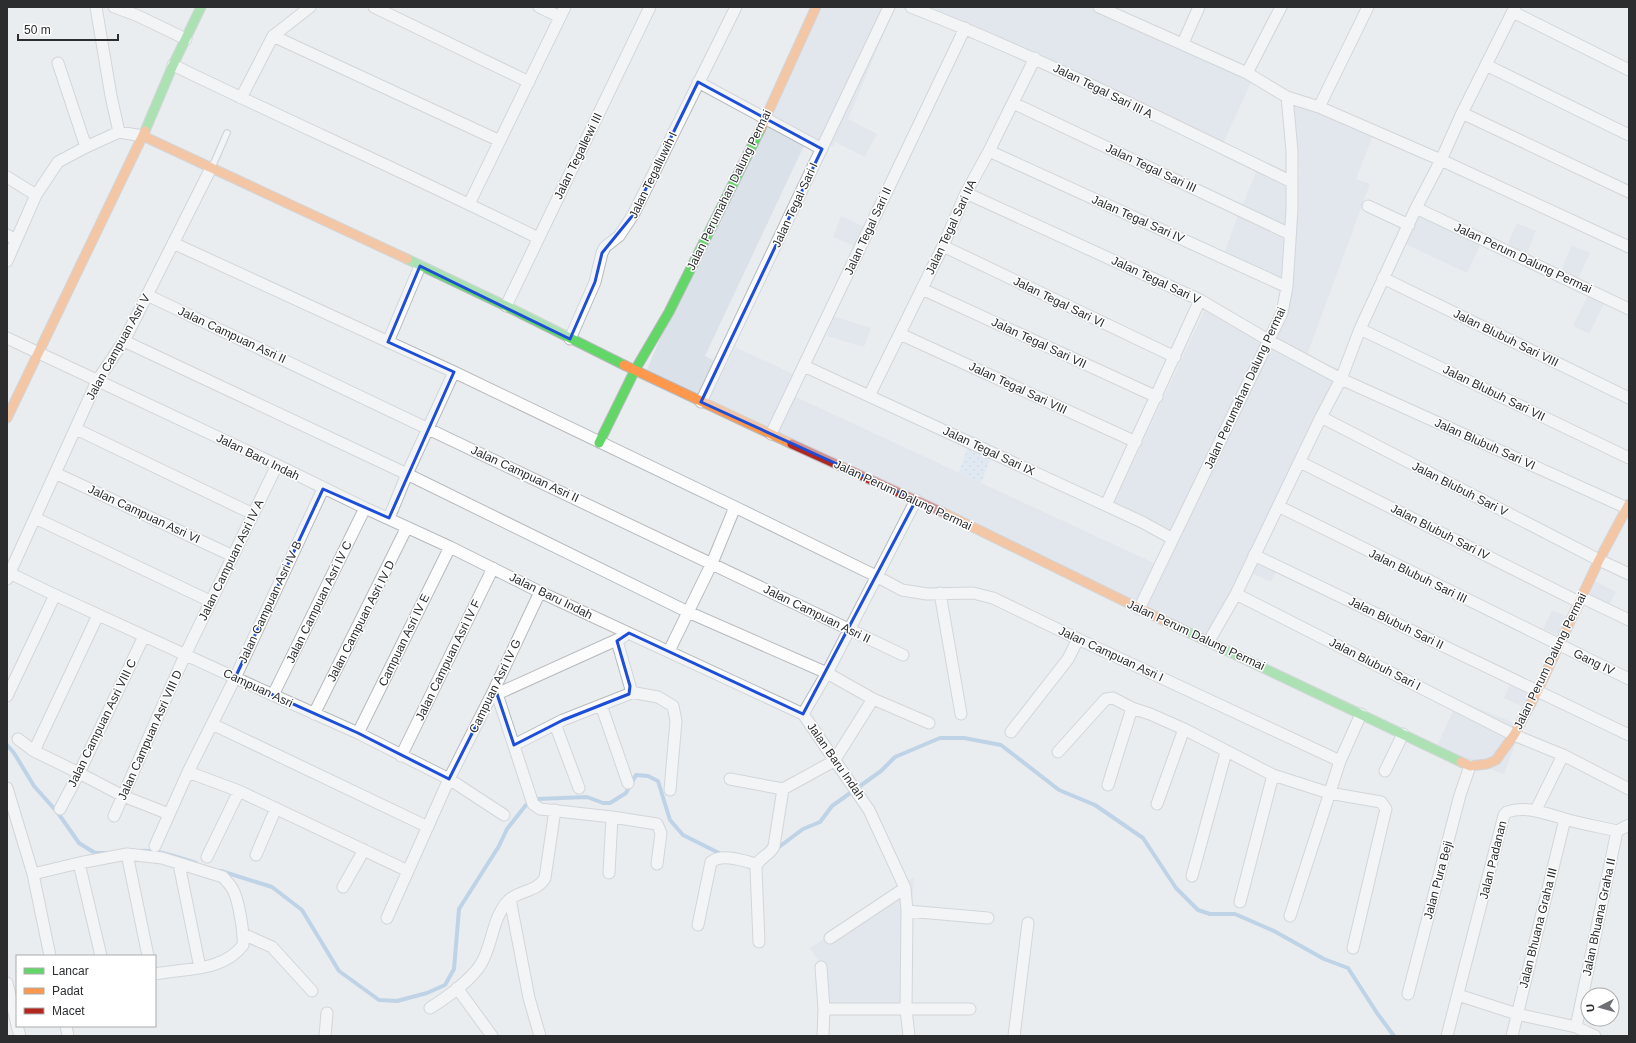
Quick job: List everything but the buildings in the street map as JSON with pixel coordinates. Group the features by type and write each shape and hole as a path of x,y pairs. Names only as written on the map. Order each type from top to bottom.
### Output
{"street":[{"path":"96,7 111,96 119,132"},
{"path":"114,7 138,11 186,39"},
{"path":"7,418 143,136 173,65 201,7"},
{"path":"241,98 273,36 310,7"},
{"path":"374,7 529,82"},
{"path":"539,7 560,17"},
{"path":"469,204 565,7"},
{"name":"Jalan Tegallewi III","path":"506,306 650,7"},
{"name":"Jalan Tegalluwih I","path":"570,339 595,282 602,253 605,247 619,236 633,216 736,7"},
{"name":"Jalan Perumahan Dalung Permai","path":"635,370 668,312 765,119 816,7"},
{"name":"Jalan Tegal Sari I","path":"702,402 889,7"},
{"name":"Jalan Tegal Sari III A","path":"912,7 1035,58 1292,182"},
{"path":"1099,7 1183,43 1246,73 1287,97 1319,108 1441,160 1629,246"},
{"path":"1183,43 1199,7"},
{"path":"1246,73 1281,7"},
{"path":"1319,108 1368,7"},
{"path":"1209,641 1236,594 1321,417 1341,379 1360,329 1383,278 1416,208 1441,160 1462,113 1514,9 1629,70"},
{"name":"Jalan Tegal Sari II","path":"771,434 965,28"},
{"path":"273,36 500,140"},
{"name":"Jalan Tegal Sari IIA","path":"869,396 943,246 966,193 989,151 1035,58"},
{"path":"58,63 86,147"},
{"path":"173,65 538,238"},
{"path":"1486,65 1629,136"},
{"path":"698,82 822,149"},
{"name":"Jalan Perumahan Dalung Permai","path":"1139,609 1270,341 1282,313 1287,287 1292,209 1292,151 1287,97"},
{"name":"Jalan Tegal Sari III","path":"1013,103 1290,234"},
{"path":"1462,113 1629,192"},
{"path":"7,261 12,237 36,195 58,162 119,132 143,136"},
{"name":"Jalan Perum Dalung Permai","path":"143,136 506,306 570,339 702,402 916,500 1139,609 1470,766 1487,764 1496,760 1514,734 1537,692 1599,560 1628,507"},
{"name":"Jalan Tegal Sari IV","path":"989,151 1287,287"},
{"name":"Jalan Campuan Asri V","path":"8,574 97,381 124,342 212,168"},
{"path":"7,177 36,195"},
{"name":"Jalan Tegal Sari V","path":"966,193 1200,300 1270,341 1341,379"},
{"path":"1368,206 1409,225"},
{"name":"Jalan Perum Dalung Permai","path":"1416,208 1629,309"},
{"name":"Jalan Campuan Asri I","path":"173,243 454,372 599,443 735,507 902,590 927,594 980,594 993,598 1340,761"},
{"name":"Jalan Tegal Sari VI","path":"943,246 1175,357"},
{"path":"388,342 420,266"},
{"name":"Jalan Blubuh Sari VIII","path":"1383,278 1629,398"},
{"name":"Jalan Tegal Sari VII","path":"922,289 1157,397"},
{"name":"Jalan Campuan Asri II","path":"147,295 903,655"},
{"path":"1106,505 1157,397 1200,300"},
{"name":"Jalan Blubuh Sari VII","path":"1360,329 1629,458"},
{"name":"Jalan Tegal Sari VIII","path":"900,334 1136,442"},
{"name":"Jalan Baru Indah","path":"7,338 277,465 323,489 450,547 540,592 803,714 872,815 905,888 907,911 906,1009 909,1036"},
{"path":"124,342 407,474 688,612 827,673 873,699 929,723"},
{"name":"Jalan Tegal Sari IX","path":"804,366 1106,505 1173,539"},
{"path":"599,443 635,370"},
{"path":"389,518 407,474 454,372"},
{"name":"Jalan Blubuh Sari VI","path":"1341,379 1628,507"},
{"name":"Jalan Blubuh Sari V","path":"1321,417 1629,574"},
{"path":"76,429 253,514"},
{"name":"Jalan Blubuh Sari IV","path":"1300,462 1580,599 1629,620"},
{"name":"Jalan Campuan Asri IV A","path":"185,654 277,465"},
{"name":"Jalan Campuan Asri VI","path":"55,473 233,556"},
{"name":"Jalan Campuan Asri IV B","path":"155,846 188,772 235,678 323,489"},
{"path":"803,714 827,673 848,629 916,500"},
{"name":"Jalan Blubuh Sari III","path":"1278,506 1559,645"},
{"path":"669,651 712,563 735,507"},
{"name":"Jalan Campuan Asri IV C","path":"273,695 365,508"},
{"path":"35,518 210,601"},
{"name":"Jalan Campuan Asri IV D","path":"314,714 407,527"},
{"name":"Campuan Asri IV E","path":"358,733 450,547"},
{"name":"Jalan Blubuh Sari II","path":"1254,555 1537,692 1629,734"},
{"name":"Jalan Campuan Asri IV F","path":"402,755 493,568"},
{"name":"Campuan Asri","path":"8,574 358,733 449,779 504,815"},
{"name":"Campuan Asri IV G","path":"387,918 449,779 495,693 540,592"},
{"path":"940,593 962,714"},
{"name":"Jalan Blubuh Sari I","path":"1236,594 1514,734 1563,755 1629,789"},
{"path":"7,696 56,595"},
{"path":"34,751 98,615"},
{"path":"629,633 617,641 495,693 533,804 540,809 612,817 657,824 661,833 657,864"},
{"name":"Jalan Campuan Asri VIII C","path":"60,809 144,636"},
{"path":"1011,732 1068,659 1078,639"},
{"path":"617,641 630,686 630,692"},
{"name":"Gang IV","path":"1559,645 1629,679"},
{"name":"Jalan Campuan Asri VIII D","path":"114,816 185,654"},
{"path":"514,745 556,724 627,695 630,692 658,697 673,706 676,721 670,790"},
{"path":"1058,752 1106,699 1112,698 1132,708 1184,729 1273,775 1329,793 1380,802 1386,809 1353,948"},
{"path":"730,779 783,789 834,761 873,699"},
{"path":"601,706 628,783"},
{"path":"1108,785 1132,708"},
{"path":"1290,916 1340,761 1361,714"},
{"path":"212,724 428,827"},
{"path":"556,724 579,788"},
{"path":"1157,804 1184,729"},
{"path":"1385,771 1403,734"},
{"path":"18,739 34,751 79,772 123,796 169,814"},
{"path":"1192,876 1226,752"},
{"path":"1536,810 1563,755"},
{"name":"Jalan Pura Beji","path":"1408,994 1460,794 1470,766"},
{"path":"188,772 239,791 408,871"},
{"path":"1240,902 1273,775"},
{"path":"7,788 33,874 50,955"},
{"path":"759,942 756,864 771,852 774,846 783,789"},
{"path":"207,857 239,791"},
{"path":"256,855 276,808"},
{"path":"430,1008 457,988 481,964 501,912 510,899 537,887 545,878 554,810"},
{"name":"Jalan Padanan","path":"1447,1036 1504,815 1512,810 1536,810 1565,820 1617,831"},
{"path":"609,873 612,817"},
{"name":"Jalan Bhuana Graha III","path":"1512,1036 1565,820"},
{"path":"1617,831 1629,825"},
{"name":"Jalan Bhuana Graha II","path":"1576,1027 1617,831"},
{"path":"343,887 364,850"},
{"path":"33,874 127,854 162,858 179,864 198,868 222,877 230,884 235,892 243,934 243,945 228,959 218,964 156,974"},
{"path":"127,854 148,955"},
{"path":"698,925 711,862 715,859 724,858 756,864"},
{"path":"79,863 101,955"},
{"path":"179,864 200,968"},
{"path":"830,938 905,888"},
{"path":"510,899 529,998 540,1036"},
{"path":"907,911 988,918"},
{"path":"1014,1036 1028,923"},
{"path":"243,934 272,947 312,991"},
{"path":"821,967 824,1009 823,1036"},
{"path":"7,983 16,1022"},
{"path":"457,988 492,1036"},
{"path":"1458,995 1517,1014 1576,1027 1595,1036"},
{"path":"824,1009 970,1009"},
{"path":"325,1036 327,1012"}],"lane":[{"path":"212,168 227,133"}],"highlighted area":[{"path":"698,82 822,149 701,402 916,500 803,714 629,633 617,641 630,686 629,694 563,720 514,745 495,688 449,779 358,733 235,678 323,489 389,518 454,372 388,342 420,266 570,339 595,282 602,253 633,215"}],"shaded area":[{"path":"822,7 895,7 848,119 877,134 865,157 835,142 833,147 809,135 705,356 726,367 735,347 804,379 796,397 1156,564 1180,535 1114,503 1207,305 1276,342 1291,281 1223,256 1261,160 1300,177 1293,96 1373,135 1356,179 1370,184 1307,355 1345,372 1258,554 1280,564 1271,582 1249,572 1211,645 644,377 666,324"},
{"path":"914,7 1097,7 1253,78 1221,148"},
{"path":"1420,207 1484,237 1467,273 1403,243"},
{"path":"841,216 872,230 863,250 833,237"},
{"path":"1517,223 1536,231 1526,256 1506,248"},
{"path":"1572,245 1590,253 1577,281 1560,273"},
{"path":"1591,289 1607,298 1589,334 1573,326"},
{"path":"833,316 871,328 864,347 827,336"},
{"path":"972,436 995,447 981,483 959,472"},
{"path":"1593,580 1616,592 1607,609 1585,597"},
{"path":"1552,610 1574,619 1566,638 1543,629"},
{"path":"1513,677 1540,689 1530,710 1504,698"},
{"path":"1458,700 1522,726 1504,774 1435,750"},
{"path":"914,877 907,968 909,1008 819,1016 818,960 810,948"}],"waterway":[{"path":"775,850 803,829 820,822 832,806 881,771 895,757 940,738 964,738 1001,745 1059,790 1095,805 1143,838 1176,888 1198,910 1210,914 1235,914 1274,931 1324,959 1348,968 1394,1036"},
{"path":"7,745 14,753 34,786 58,813 79,843 95,853 108,853"},
{"path":"221,871 272,887 302,910 339,971 379,1000 397,1001 427,993 445,985 454,969 459,909 499,846 507,829 526,805 537,799 587,797 603,803 610,803 626,793 636,775 648,776 658,781 670,820 683,835 721,854"},
{"path":"138,851 160,852 196,863"}],"traffic: fast":[{"path":"145,131 173,65 201,7"},
{"path":"599,443 635,370 669,312 760,130"},
{"path":"407,259 506,306 624,365"},
{"path":"1175,626 1461,762"}],"traffic: slow":[{"path":"760,130 816,7"},
{"path":"7,418 145,131"},
{"path":"143,136 407,259"},
{"path":"624,365 792,444"},
{"path":"1461,762 1470,766 1487,764 1496,760 1514,735 1537,692 1599,560 1629,504"},
{"path":"942,512 1175,626"}],"traffic: jam":[{"path":"792,444 942,512"}]}
